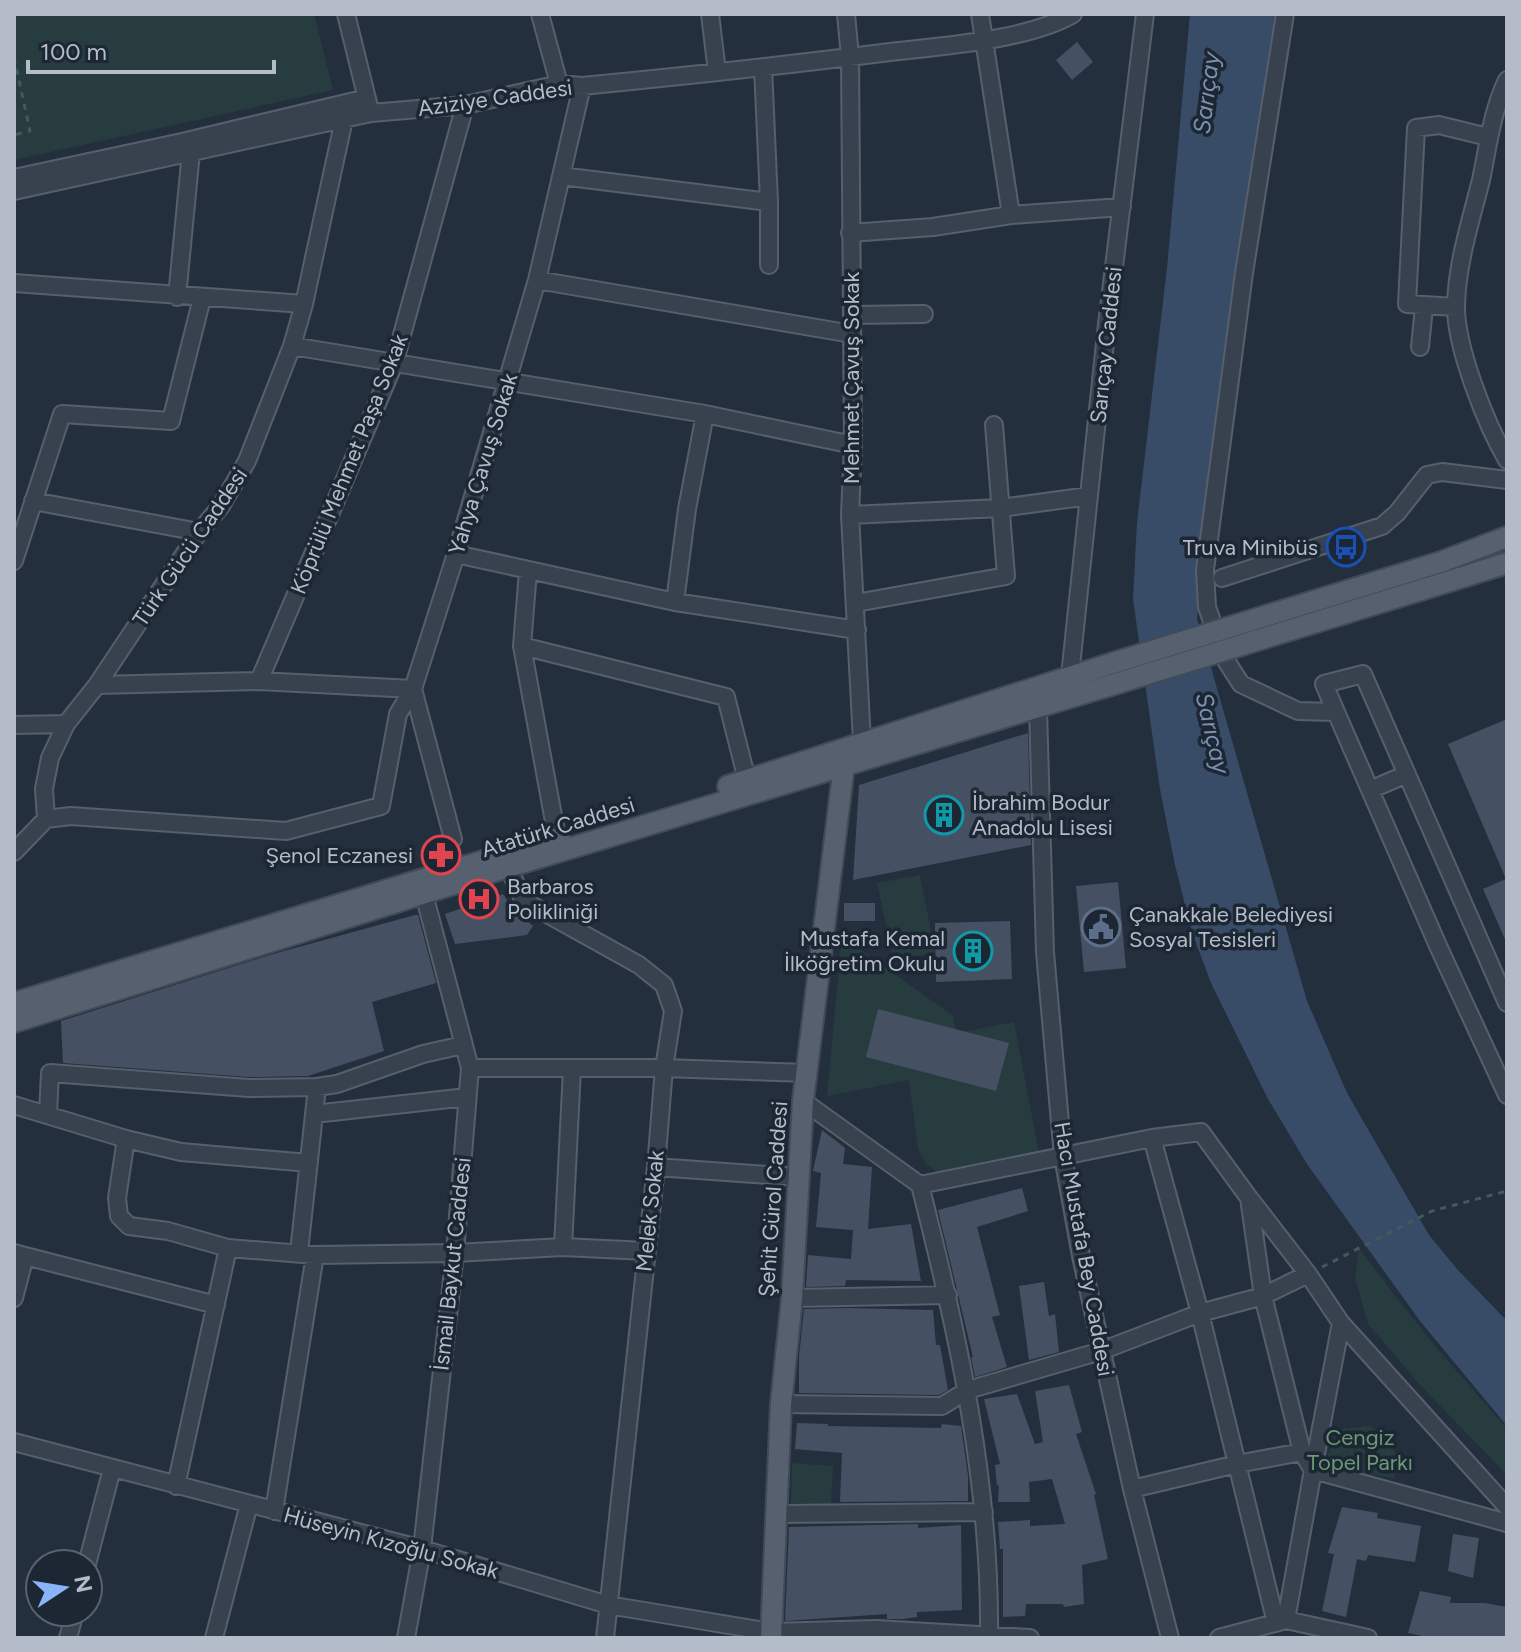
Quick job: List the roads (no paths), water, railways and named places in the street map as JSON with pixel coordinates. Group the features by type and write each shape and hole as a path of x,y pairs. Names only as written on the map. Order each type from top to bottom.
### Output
{"main road":[{"path":"1115,673 1507,537"},
{"path":"1115,673 1507,563"},
{"name":"Atatürk Caddesi","path":"14,1003 747,780 1070,676 1115,673"},
{"name":"Atatürk Caddesi","path":"14,1022 508,867 1038,709 1115,673"},
{"name":"Şehit Gürol Caddesi","path":"771,1635 781,1404 792,1298 803,1101 844,765"}],"street":[{"path":"346,14 369,105"},
{"path":"540,14 559,84"},
{"path":"710,14 717,72"},
{"name":"Mehmet Çavuş Sokak","path":"846,14 850,57 853,445 850,515 862,742"},
{"path":"980,14 1011,215"},
{"name":"Aziziye Caddesi","path":"14,178 369,105 465,105 559,84 582,86 983,41 1061,21 1073,14"},
{"name":"Sarıçay Caddesi","path":"1070,676 1145,14"},
{"path":"1285,14 1244,273 1205,570 1207,607 1225,659 1241,684 1298,711 1336,712"},
{"path":"763,67 769,265"},
{"path":"1507,80 1488,137 1459,274 1456,307 1461,346 1495,440 1507,460"},
{"name":"Yahya Çavuş Sokak","path":"46,819 71,816 286,831 381,806 398,714 413,689 537,280 582,86"},
{"name":"Aziziye Caddesi","path":"14,191 344,119 369,105"},
{"name":"Köprülü Mehmet Paşa Sokak","path":"259,681 394,364 465,105"},
{"name":"Türk Gücü Caddesi","path":"46,819 44,789 50,758 66,724 97,685 199,532 221,506 247,461 292,346 304,304 344,119"},
{"path":"1456,307 1407,304 1416,128 1439,125 1488,137"},
{"path":"177,297 191,152"},
{"path":"561,176 769,202"},
{"path":"850,233 933,227 1011,215 1122,207"},
{"path":"537,280 852,334"},
{"path":"14,283 304,304"},
{"path":"14,561 62,414 171,421 202,298"},
{"path":"1420,347 1424,307"},
{"path":"852,315 924,314"},
{"path":"292,346 705,414 853,445"},
{"path":"675,602 687,509 705,414"},
{"path":"856,603 1006,576 994,425"},
{"path":"1222,578 1382,526 1397,513 1427,475 1442,472 1507,480"},
{"path":"850,515 1001,508 1089,496"},
{"path":"33,501 199,532"},
{"path":"456,554 675,602 857,630"},
{"path":"528,571 522,646 557,838"},
{"path":"522,646 726,697 747,780"},
{"path":"1507,1003 1363,674 1324,684 1507,1095"},
{"path":"97,685 259,681 413,689 453,839"},
{"name":"Hacı Mustafa Bey Caddesi","path":"1038,709 1045,952 1063,1157 1101,1351 1170,1638"},
{"path":"14,725 66,724"},
{"path":"844,765 862,742"},
{"path":"1370,790 1407,774"},
{"path":"14,852 46,819"},
{"name":"Melek Sokak","path":"508,867 524,901 639,965 664,985 673,1011 664,1068 605,1638"},
{"name":"İsmail Baykut Caddesi","path":"406,1638 422,1549 455,1253 470,1068 424,894"},
{"path":"48,1114 50,1073 249,1088 317,1087 337,1084 423,1054 463,1045"},
{"path":"470,1068 664,1068 807,1073"},
{"path":"563,1247 572,1069"},
{"path":"274,1511 307,1254 309,1163 317,1087"},
{"path":"314,1114 467,1097"},
{"path":"803,1101 920,1185 968,1390 984,1512 989,1636"},
{"path":"14,1105 181,1152 309,1163"},
{"path":"920,1185 1152,1138 1201,1132 1341,1323 1507,1507"},
{"path":"1152,1138 1281,1622"},
{"path":"126,1139 117,1198 119,1216 129,1226 168,1231 228,1248 307,1254 455,1253 563,1247 646,1251"},
{"path":"656,1167 797,1177"},
{"path":"1249,1198 1263,1296 1302,1452 1313,1470 1507,1523"},
{"path":"176,1486 228,1248"},
{"path":"14,1298 19,1254 216,1305"},
{"path":"781,1404 942,1406 968,1390 1101,1351 1200,1313 1263,1296 1308,1274"},
{"path":"792,1298 948,1295"},
{"path":"1281,1622 1341,1323"},
{"name":"Hüseyin Kızoğlu Sokak","path":"14,1442 422,1549 608,1605 771,1635 876,1633 1030,1638"},
{"path":"1132,1489 1302,1452"},
{"path":"91,1548 112,1469"},
{"path":"214,1638 249,1504"},
{"path":"778,1514 984,1512"},
{"path":"1219,1638 1281,1622 1368,1638"}],"water":[{"name":"Sarıçay","path":"1190,14 1275,14 1234,308 1197,619 1307,1001 1347,1093 1429,1235 1507,1321 1507,1426 1420,1321 1307,1164 1268,1099 1211,983 1192,932 1175,865 1160,789 1133,599 1137,523 1167,268"}],"place":[{"name":"Truva Minibüs","path":"1346,547"},
{"name":"İbrahim Bodur Anadolu Lisesi","path":"944,815"},
{"name":"Şenol Eczanesi","path":"441,855"},
{"name":"Barbaros Polikliniği","path":"479,899"},
{"name":"Çanakkale Belediyesi Sosyal Tesisleri","path":"1101,927"},
{"name":"Mustafa Kemal İlköğretim Okulu","path":"973,951"}],"park label":[{"name":"Cengiz Topel Parkı","path":"1360,1450"}]}
